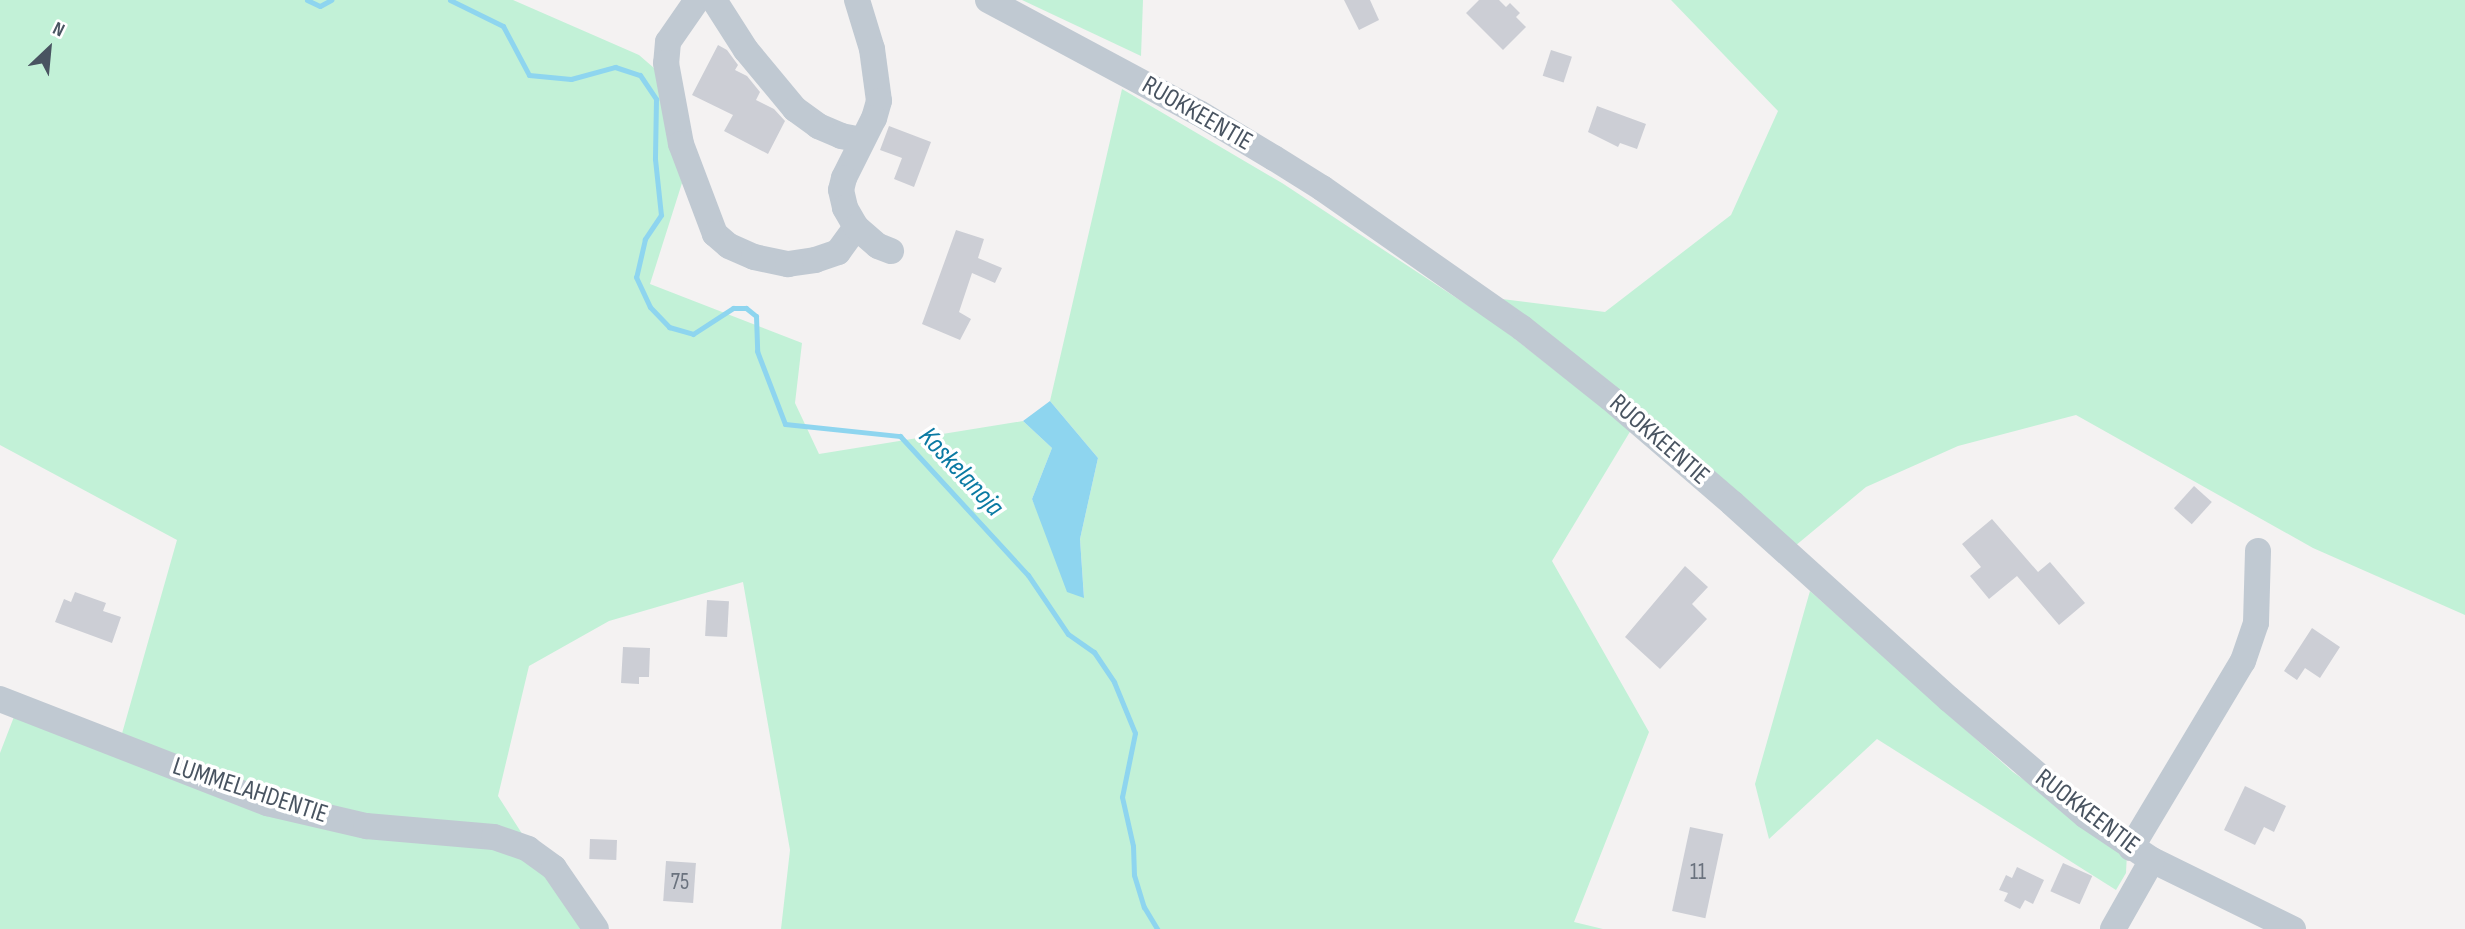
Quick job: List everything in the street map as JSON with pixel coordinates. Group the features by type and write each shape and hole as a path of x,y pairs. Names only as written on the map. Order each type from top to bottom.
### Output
{"street":[{"path":"697,0 668,42 666,63 681,144 715,234 729,246 754,257 788,264 815,260 838,252 856,227"},
{"path":"713,0 746,50 795,109 818,126 841,136 862,140"},
{"path":"857,0 874,58 879,100 841,190 845,208 856,227 878,246 891,251"},
{"name":"RUOKKEENTIE","path":"988,0 1199,113 1303,176 1522,328 1611,398 2027,767 2086,816 2142,854 2293,929"},
{"path":"2113,929 2142,854 2243,661 2256,623 2258,551"},
{"name":"LUMMELAHDENTIE","path":"0,699 267,803 366,827 494,837 528,849 554,868 596,929"}],"green space":[{"path":"0,0 513,0 639,55 669,81 682,183 650,284 802,343 795,403 819,454 1023,421 1052,448 1032,499 1047,534 1084,597 1080,539 1098,458 1050,401 1122,89 1282,183 1496,324 1631,430 1552,561 1649,732 1574,922 1603,929 781,929 790,850 743,582 609,621 529,666 498,796 583,929 0,929 0,753 22,696 121,737 177,540 0,445"},
{"path":"1022,0 1143,0 1141,56"},
{"path":"1671,0 2465,0 2465,615 2313,548 2076,415 1958,446 1866,487 1795,546 1502,299 1605,312 1731,215 1778,111"},
{"path":"1810,591 2013,772 2127,853 2126,873 2116,890 1877,739 1769,839 1755,784"}],"water":[{"path":"1050,401 1098,458 1080,539 1084,598 1067,592 1032,499 1052,448 1023,421"}],"building":[{"path":"1344,0 1370,0 1379,20 1359,30"},
{"path":"1479,0 1499,0 1506,7 1510,3 1520,13 1516,17 1526,27 1503,50 1466,13"},
{"path":"718,45 727,50 738,65 735,70 747,76 760,92 756,100 774,109 785,121 768,154 724,131 733,115 692,95"},
{"path":"1551,50 1572,57 1564,82 1543,76"},
{"path":"1597,106 1646,124 1637,149 1620,143 1618,147 1588,132"},
{"path":"889,126 931,142 914,187 894,179 902,158 880,150"},
{"path":"956,230 984,239 978,258 1002,268 995,283 972,273 959,312 971,319 960,340 922,324"},
{"path":"2194,486 2212,502 2192,524 2174,508"},
{"path":"1992,519 2038,572 2050,562 2085,603 2059,625 2017,576 1989,599 1970,576 1981,567 1962,544"},
{"path":"1685,566 1708,587 1692,604 1707,619 1660,669 1625,637"},
{"path":"75,592 106,603 103,611 121,617 112,643 55,622 64,599 71,602"},
{"path":"707,600 729,601 727,637 705,636"},
{"path":"2312,628 2340,647 2320,678 2305,668 2297,680 2284,671"},
{"path":"623,647 650,648 649,677 639,677 639,684 621,683"},
{"path":"2245,786 2286,806 2274,832 2264,827 2255,845 2224,830"},
{"path":"1690,827 1723,834 1705,918 1672,911"},
{"path":"590,839 617,840 616,860 589,859"},
{"path":"666,861 696,863 693,903 663,901"},
{"path":"2063,863 2092,876 2080,904 2050,891"},
{"path":"2017,867 2044,880 2033,904 2025,900 2020,909 2004,901 2008,893 1999,890 2006,875 2012,878"}],"waterway":[{"name":"Koskelanoja","path":"307,0 320,6 331,0"},
{"name":"Koskelanoja","path":"450,0 503,26 529,75 571,79 615,67 640,75 656,99 655,159 661,215 645,239 636,277 650,307 669,327 693,334 733,308 746,308 756,316 757,351 785,424 900,436 1028,575 1068,634 1094,652 1114,682 1135,733 1122,797 1133,846 1134,875 1144,907 1157,929"}]}
